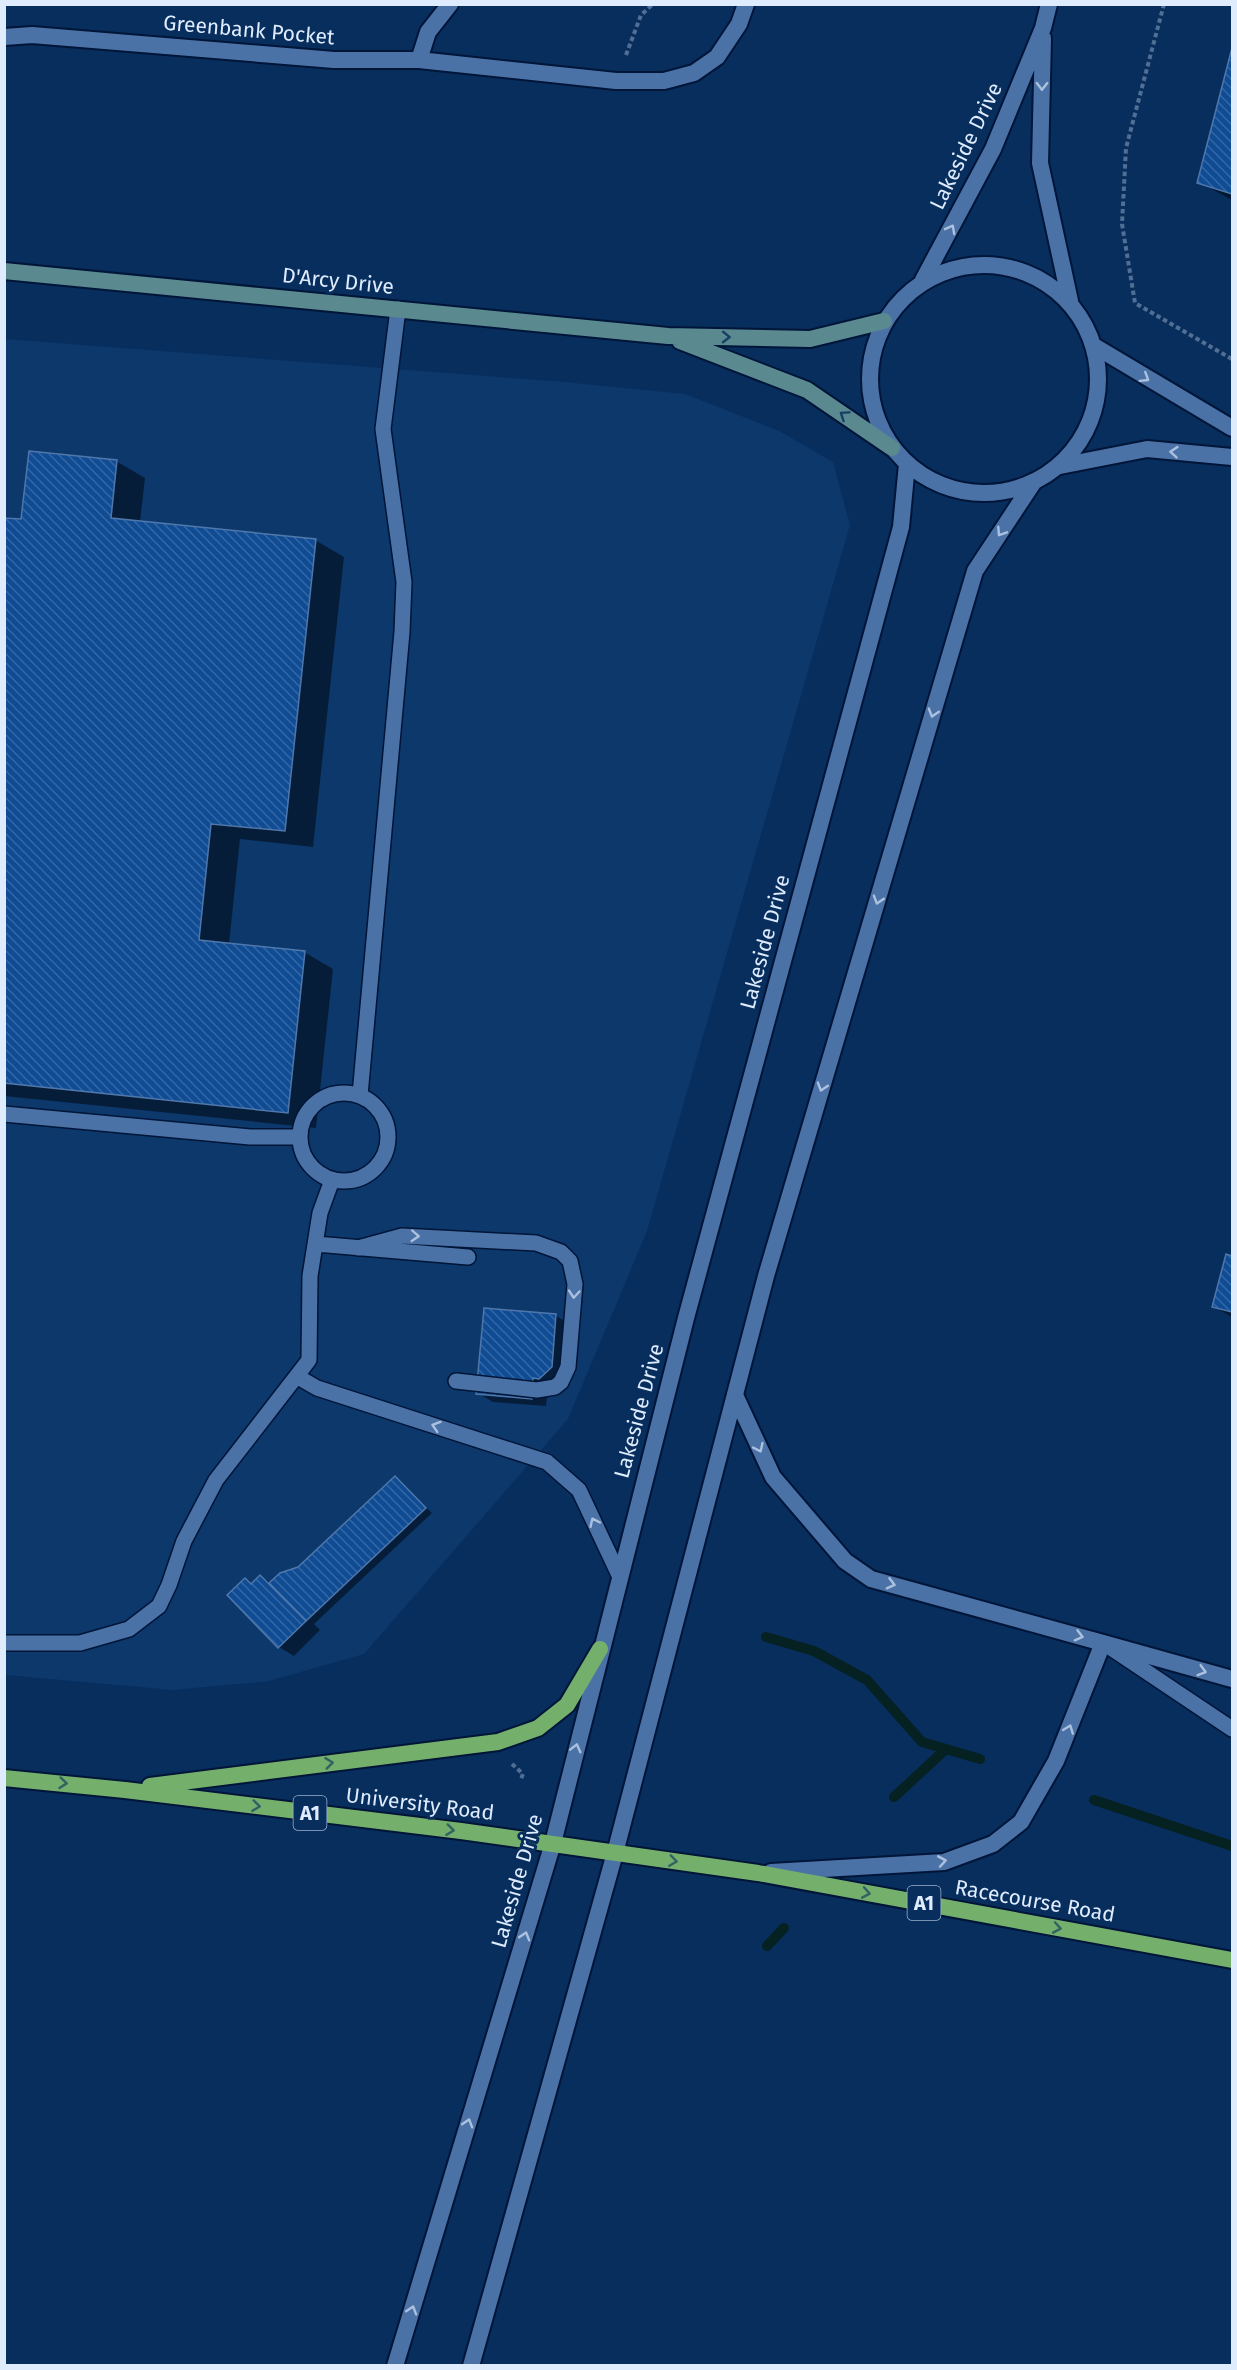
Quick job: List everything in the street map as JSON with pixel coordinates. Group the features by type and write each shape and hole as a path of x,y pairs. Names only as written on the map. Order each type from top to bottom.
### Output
{"highway":[{"path":"125,1790 498,1742 538,1728 567,1705 600,1649"},
{"name":"University Road","path":"4,1778 125,1790 554,1843 615,1853"},
{"name":"Racecourse Road","path":"615,1853 758,1873 1233,1960"}],"main road":[{"name":"D'Arcy Drive","path":"4,271 668,336 810,339 884,321"},
{"name":"D'Arcy Drive","path":"668,336 807,390 892,448"}],"street":[{"path":"419,60 428,32 450,4"},
{"name":"Greenbank Pocket","path":"4,37 32,35 334,60 419,60 616,81 664,81 694,73 717,57 739,24 746,4"},
{"name":"Lakeside Drive","path":"923,280 993,149 1043,28 1049,4"},
{"name":"Lakeside Drive","path":"1043,28 1040,163 1070,301"},
{"path":"1000,264 1039,277 1070,301 1096,347 1100,390 1087,432 1060,466 1033,483 1008,491 981,494 937,483 907,464 892,448 872,408 869,364 884,321 923,280 961,266 1000,264"},
{"path":"1096,347 1233,428"},
{"path":"1060,466 1147,449 1233,457"},
{"name":"Lakeside Drive","path":"395,2366 554,1843 619,1575 901,527 907,464"},
{"path":"471,2366 615,1853 766,1276 975,571 1033,483"},
{"path":"735,1395 773,1477 845,1561 871,1579 1233,1679"},
{"path":"758,1873 944,1862 993,1844 1021,1822 1056,1761 1103,1643"}],"lane":[{"path":"360,1095 402,632 404,582 383,429 398,309"},
{"path":"346,1092 360,1095 374,1102 383,1114 388,1128 389,1143 384,1158 375,1170 361,1178 346,1181 332,1180 318,1173 308,1163 299,1137 302,1122 308,1110 319,1100 332,1094 346,1092"},
{"path":"4,1114 250,1137 299,1137"},
{"path":"4,1643 80,1643 129,1629 159,1606 184,1541 216,1480 309,1360 310,1276 320,1213 332,1180"},
{"path":"358,1248 402,1236 536,1243 561,1252 570,1261 575,1284 568,1367 561,1382 555,1387 537,1390 456,1381"},
{"path":"315,1244 468,1257"},
{"path":"298,1377 317,1388 547,1462 579,1490 619,1575"},
{"path":"1103,1643 1233,1730"}],"path":[{"path":"616,81 641,15 653,4"},
{"path":"1164,4 1126,148 1122,224 1136,303 1233,359"},
{"path":"508,1759 523,1774 521,1779"}],"shaded area":[{"path":"4,339 564,382 685,394 779,431 833,462 850,525 647,1231 568,1419 364,1654 269,1681 173,1690 5,1675"}],"building":[{"path":"1232,48 1232,194 1197,183"},
{"path":"29,451 117,460 111,518 316,539 285,831 211,824 199,940 305,951 288,1113 4,1083 4,518 21,519"},
{"path":"1226,1254 1232,1256 1232,1312 1212,1307"},
{"path":"484,1308 556,1314 552,1367 539,1379 533,1378 532,1399 476,1394"},
{"path":"395,1476 426,1508 306,1621 269,1583 280,1573 298,1567"},
{"path":"260,1575 306,1621 278,1648 227,1595 245,1578 251,1584"}],"waterway":[{"path":"766,1637 814,1651 867,1680 922,1742 980,1759"},
{"path":"894,1797 946,1749"},
{"path":"1094,1800 1232,1846"},
{"path":"767,1946 784,1928"}]}
